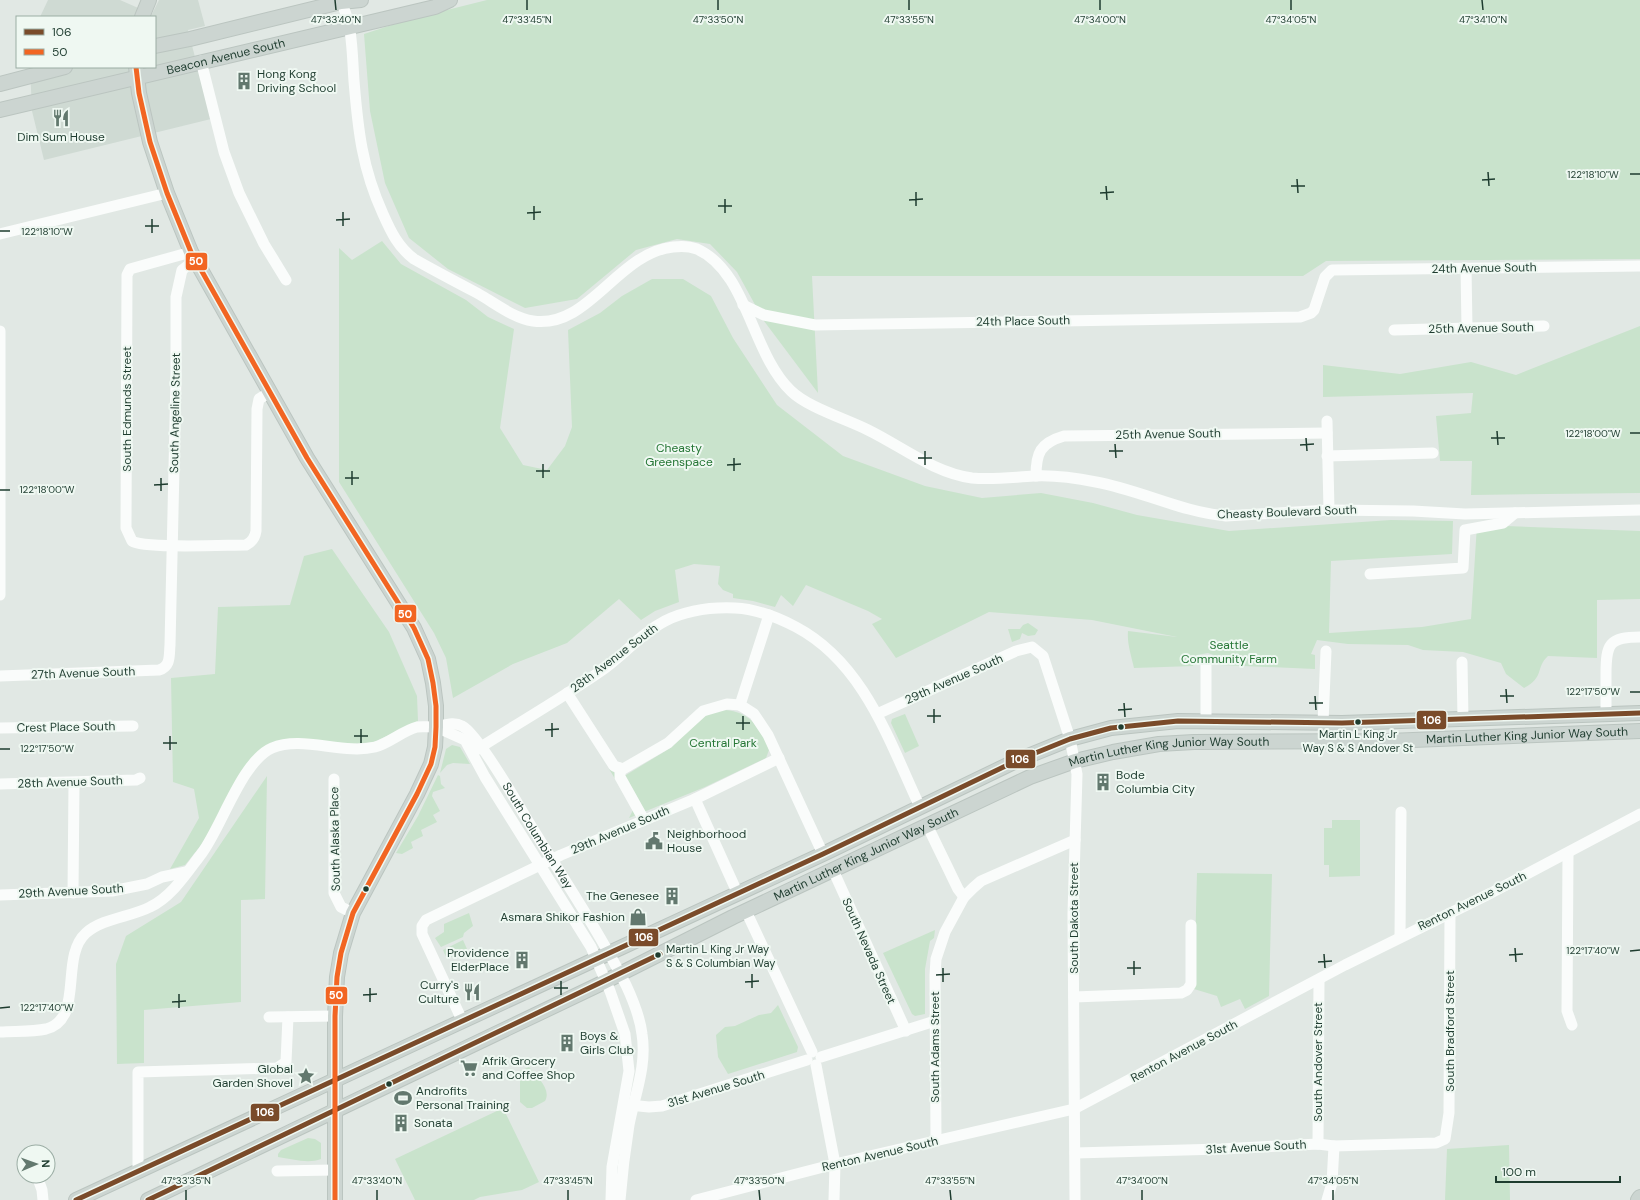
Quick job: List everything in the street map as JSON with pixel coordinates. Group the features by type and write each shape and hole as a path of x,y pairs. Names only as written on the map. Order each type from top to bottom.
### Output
{"main road":[{"path":"142,16 148,0"},
{"name":"Beacon Avenue South","path":"158,45 341,1 362,0"},
{"name":"Beacon Avenue South","path":"0,110 136,72 238,54 435,7 450,0"},
{"path":"0,84 61,68"},
{"path":"136,72 150,142 167,193 193,256 321,480 408,616 420,638 428,659 433,682 436,727 435,747 424,780 353,913 341,953 337,977 335,1016 335,1200"},
{"name":"Martin Luther King Junior Way South","path":"76,1200 737,892 823,854 1018,760 1070,739 1111,728 1152,723 1206,721 1323,723 1640,713"},
{"name":"Martin Luther King Junior Way South","path":"148,1200 334,1112 606,981 746,911 927,825 1030,777 1075,761 1130,748 1176,743 1374,742 1640,732"}],"street":[{"name":"Cheasty Boulevard South","path":"341,1 349,27 352,44 360,144 367,176 390,230 405,251 414,258 513,314 523,318 545,321 569,315 580,308 640,257 663,248 686,246 697,250 718,265 731,281 770,365 781,381 793,393 807,402 869,430 924,460 959,475 986,479 1036,476 1067,477 1104,484 1210,515 1241,516 1329,510 1413,511 1465,514 1640,510"},
{"path":"201,61 224,152 239,193 264,244 286,280"},
{"path":"0,234 167,193"},
{"name":"South Edmunds Street","path":"172,545 140,544 132,541 126,528 127,275 130,269 193,256"},
{"name":"South Angeline Street","path":"165,668 169,660 176,297 182,270 193,256"},
{"name":"24th Avenue South","path":"1307,316 1314,310 1328,272 1332,270 1640,266"},
{"path":"1466,268 1467,328"},
{"name":"24th Place South","path":"743,305 764,315 815,325 1307,316"},
{"name":"25th Avenue South","path":"1394,330 1544,326"},
{"path":"0,331 0,595"},
{"path":"172,545 246,545 255,537 256,409 259,399 270,392"},
{"path":"1326,421 1329,510"},
{"name":"25th Avenue South","path":"1036,476 1038,454 1042,447 1055,439 1064,436 1327,433"},
{"path":"1327,456 1433,453"},
{"path":"1370,574 1464,568 1465,530 1503,523 1515,513"},
{"name":"28th Avenue South","path":"477,750 605,668 646,633 676,616 712,608 744,609 769,615"},
{"path":"740,705 769,615 807,633 823,644 852,674 877,714 920,807"},
{"path":"1606,714 1606,653 1612,643 1625,637 1640,636"},
{"name":"29th Avenue South","path":"877,714 1016,651 1032,647"},
{"name":"South Dakota Street","path":"1032,647 1043,656 1070,739 1077,774 1073,914 1075,1200"},
{"path":"1323,723 1326,651"},
{"path":"1206,661 1206,721"},
{"path":"1462,662 1463,719"},
{"name":"27th Avenue South","path":"0,676 159,670 165,668"},
{"path":"567,693 614,766 620,768 626,768 658,750 703,711 727,704 740,705 754,714 760,721 779,758 823,854"},
{"name":"Crest Place South","path":"0,728 133,726"},
{"path":"0,1032 44,1029 57,1024 66,1015 72,963 78,945 87,932 108,922 152,907 179,882 218,829 238,788 252,765 270,748 291,745 319,745 351,750 372,748 385,744 416,728 436,727"},
{"name":"South Columbian Way","path":"436,727 450,735 460,737 465,740 497,770 597,931 606,981 625,1034 629,1071 629,1105"},
{"name":"South Columbian Way","path":"477,750 485,777 539,866 585,936 620,974 633,1001 642,1032 644,1050 642,1070 629,1105"},
{"name":"29th Avenue South","path":"462,1020 423,938 422,926 426,920 552,859 695,799 779,758"},
{"path":"620,768 620,777 644,820"},
{"name":"28th Avenue South","path":"0,784 74,783 136,780 140,778"},
{"name":"South Alaska Place","path":"334,780 334,893 340,907 353,913"},
{"path":"73,893 74,783"},
{"path":"695,799 737,892"},
{"path":"1400,937 1401,812"},
{"name":"Renton Avenue South","path":"696,1200 835,1164 1074,1109 1400,937 1568,853 1640,814"},
{"path":"927,825 958,889 964,897"},
{"name":"South Adams Street","path":"936,1141 936,959 945,932 964,897 982,881 1075,840"},
{"path":"1568,853 1567,1011 1572,1025"},
{"name":"South Nevada Street","path":"833,870 906,1031"},
{"name":"29th Avenue South","path":"0,895 73,893 132,888 147,884 162,877 186,872"},
{"path":"746,911 814,1059 835,1164 834,1200"},
{"name":"South Bradford Street","path":"1436,1143 1445,1139 1450,1113 1450,913"},
{"path":"1074,997 1181,993 1187,990 1191,984 1191,925"},
{"name":"South Andover Street","path":"1318,1144 1319,980"},
{"path":"269,1017 335,1016"},
{"path":"138,1171 138,1072 277,1068 286,1062 288,1017"},
{"name":"31st Avenue South","path":"629,1105 662,1106 935,1021"},
{"path":"611,1200 612,1167 629,1105"},
{"path":"620,1200 629,1122 629,1105"},
{"name":"31st Avenue South","path":"1075,1153 1217,1149 1318,1144 1334,1146 1436,1143"},
{"path":"1327,1200 1332,1183 1334,1146"},
{"path":"277,1172 334,1170"},
{"path":"40,1184 43,1200"}],"shaded area":[{"path":"48,0 120,0 152,14 159,0 198,0 205,26 188,30 211,119 44,160 32,111 30,68 156,68 156,16 40,16"}],"green space":[{"path":"487,0 1640,0 1640,259 1326,261 1303,276 812,276 818,393 764,321 737,272 710,244 677,239 636,250 577,299 525,308 448,269 409,238 385,183 370,111 364,34 407,20"},
{"name":"Cheasty Greenspace","path":"382,241 401,264 466,300 488,317 514,329 500,428 523,465 547,470 565,446 572,427 568,330 600,313 622,296 652,279 683,279 711,296 733,338 777,405 843,456 925,486 982,498 1041,493 1093,503 1137,515 1229,531 1391,520 1453,521 1452,554 1331,561 1329,633 1422,627 1471,619 1477,525 1640,531 1640,599 1597,600 1597,658 1548,656 1544,660 1535,680 1524,688 1506,674 1501,663 1463,652 1423,650 1408,645 1348,644 1317,640 1311,654 1315,655 1315,669 1220,665 1216,656 1208,653 1197,655 1193,666 1134,668 1129,645 1128,631 1177,637 1092,620 989,612 896,658 872,624 882,619 868,611 806,585 793,606 781,595 775,607 753,601 733,598 733,594 723,590 718,584 720,566 694,564 675,570 679,602 655,611 641,620 619,599 567,643 513,664 453,698 446,658 434,633 339,482 339,248 352,260"},
{"path":"1640,326 1640,493 1471,495 1472,461 1440,461 1436,416 1471,413 1473,393 1323,397 1323,365 1400,374 1471,362 1516,375"},
{"path":"332,549 389,632 417,696 418,721 374,742 353,744 309,740 273,743 210,834 185,865 170,869 199,818 194,789 173,782 171,678 215,674 218,607 290,605 304,556"},
{"path":"1028,623 1038,630 1035,635 1028,636 1022,633 1020,639 1012,642 1008,629 1020,629 1023,625"},
{"name":"Central Park","path":"724,710 741,714 753,722 763,735 769,750 766,758 705,787 629,818 633,810 609,769 617,774 626,775 672,747 698,719 713,712"},
{"path":"905,714 919,746 905,753 891,723 892,719"},
{"path":"452,745 460,747 470,764 453,763 447,765 440,773 446,749"},
{"path":"438,775 440,776 441,784 445,788 433,792 432,796 440,811 433,815 437,822 421,830 423,836 411,842 413,848 402,854 396,853 418,816"},
{"path":"267,776 265,899 241,900 241,1002 144,1010 144,1063 117,1064 116,964 126,936 181,902"},
{"path":"1332,820 1360,820 1360,876 1329,877 1329,865 1324,865 1324,828 1332,828"},
{"path":"1197,873 1272,874 1269,996 1245,1009 1240,999 1221,1007 1217,996 1194,989"},
{"path":"469,913 473,926 464,933 463,937 441,947 435,938 444,932 444,924"},
{"path":"935,930 934,938 930,941 925,969 925,1014 915,1016 912,1014 883,953"},
{"path":"463,940 467,949 447,959 443,950"},
{"path":"778,1005 798,1047 797,1052 728,1074 718,1057 716,1035 725,1027 735,1026 759,1015 771,1013"},
{"path":"529,1067 545,1087 547,1096 545,1101 532,1108 527,1108 520,1102 520,1071"},
{"path":"499,1110 505,1112 539,1182 522,1190 480,1197 474,1200 415,1200 395,1159"},
{"path":"308,1138 315,1139 321,1143 321,1159 305,1161 278,1157 281,1150"},
{"path":"1509,1145 1510,1200 1445,1200 1447,1149"}],"transit line":[{"name":"50","path":"136,68 139,93 150,142 167,193 191,252 307,458 414,628 428,659 433,683 436,706 436,727 435,747 431,764 417,794 353,913 341,953 337,977 335,1016 335,1200"},
{"name":"106","path":"76,1200 823,854 1018,760 1070,739 1111,728 1178,721 1342,723 1640,713"},
{"name":"106","path":"148,1200 660,954"}],"place":[{"name":"Hong Kong Driving School","path":"244,81"},
{"name":"Dim Sum House","path":"61,118"},
{"name":"Martin L King Jr Way S & S Andover St","path":"1358,722"},
{"name":"Bode Columbia City","path":"1103,782"},
{"name":"Neighborhood House","path":"654,841"},
{"name":"The Genesee","path":"672,896"},
{"name":"Asmara Shikor Fashion","path":"638,917"},
{"name":"Martin L King Jr Way S & S Columbian Way","path":"658,955"},
{"name":"Providence ElderPlace","path":"522,960"},
{"name":"Curry's Culture","path":"472,992"},
{"name":"Boys & Girls Club","path":"567,1043"},
{"name":"Afrik Grocery and Coffee Shop","path":"469,1068"},
{"name":"Global Garden Shovel","path":"306,1076"},
{"name":"Androfits Personal Training","path":"403,1098"},
{"name":"Sonata","path":"401,1123"}],"park label":[{"name":"Seattle Community Farm","path":"1229,652"}]}
